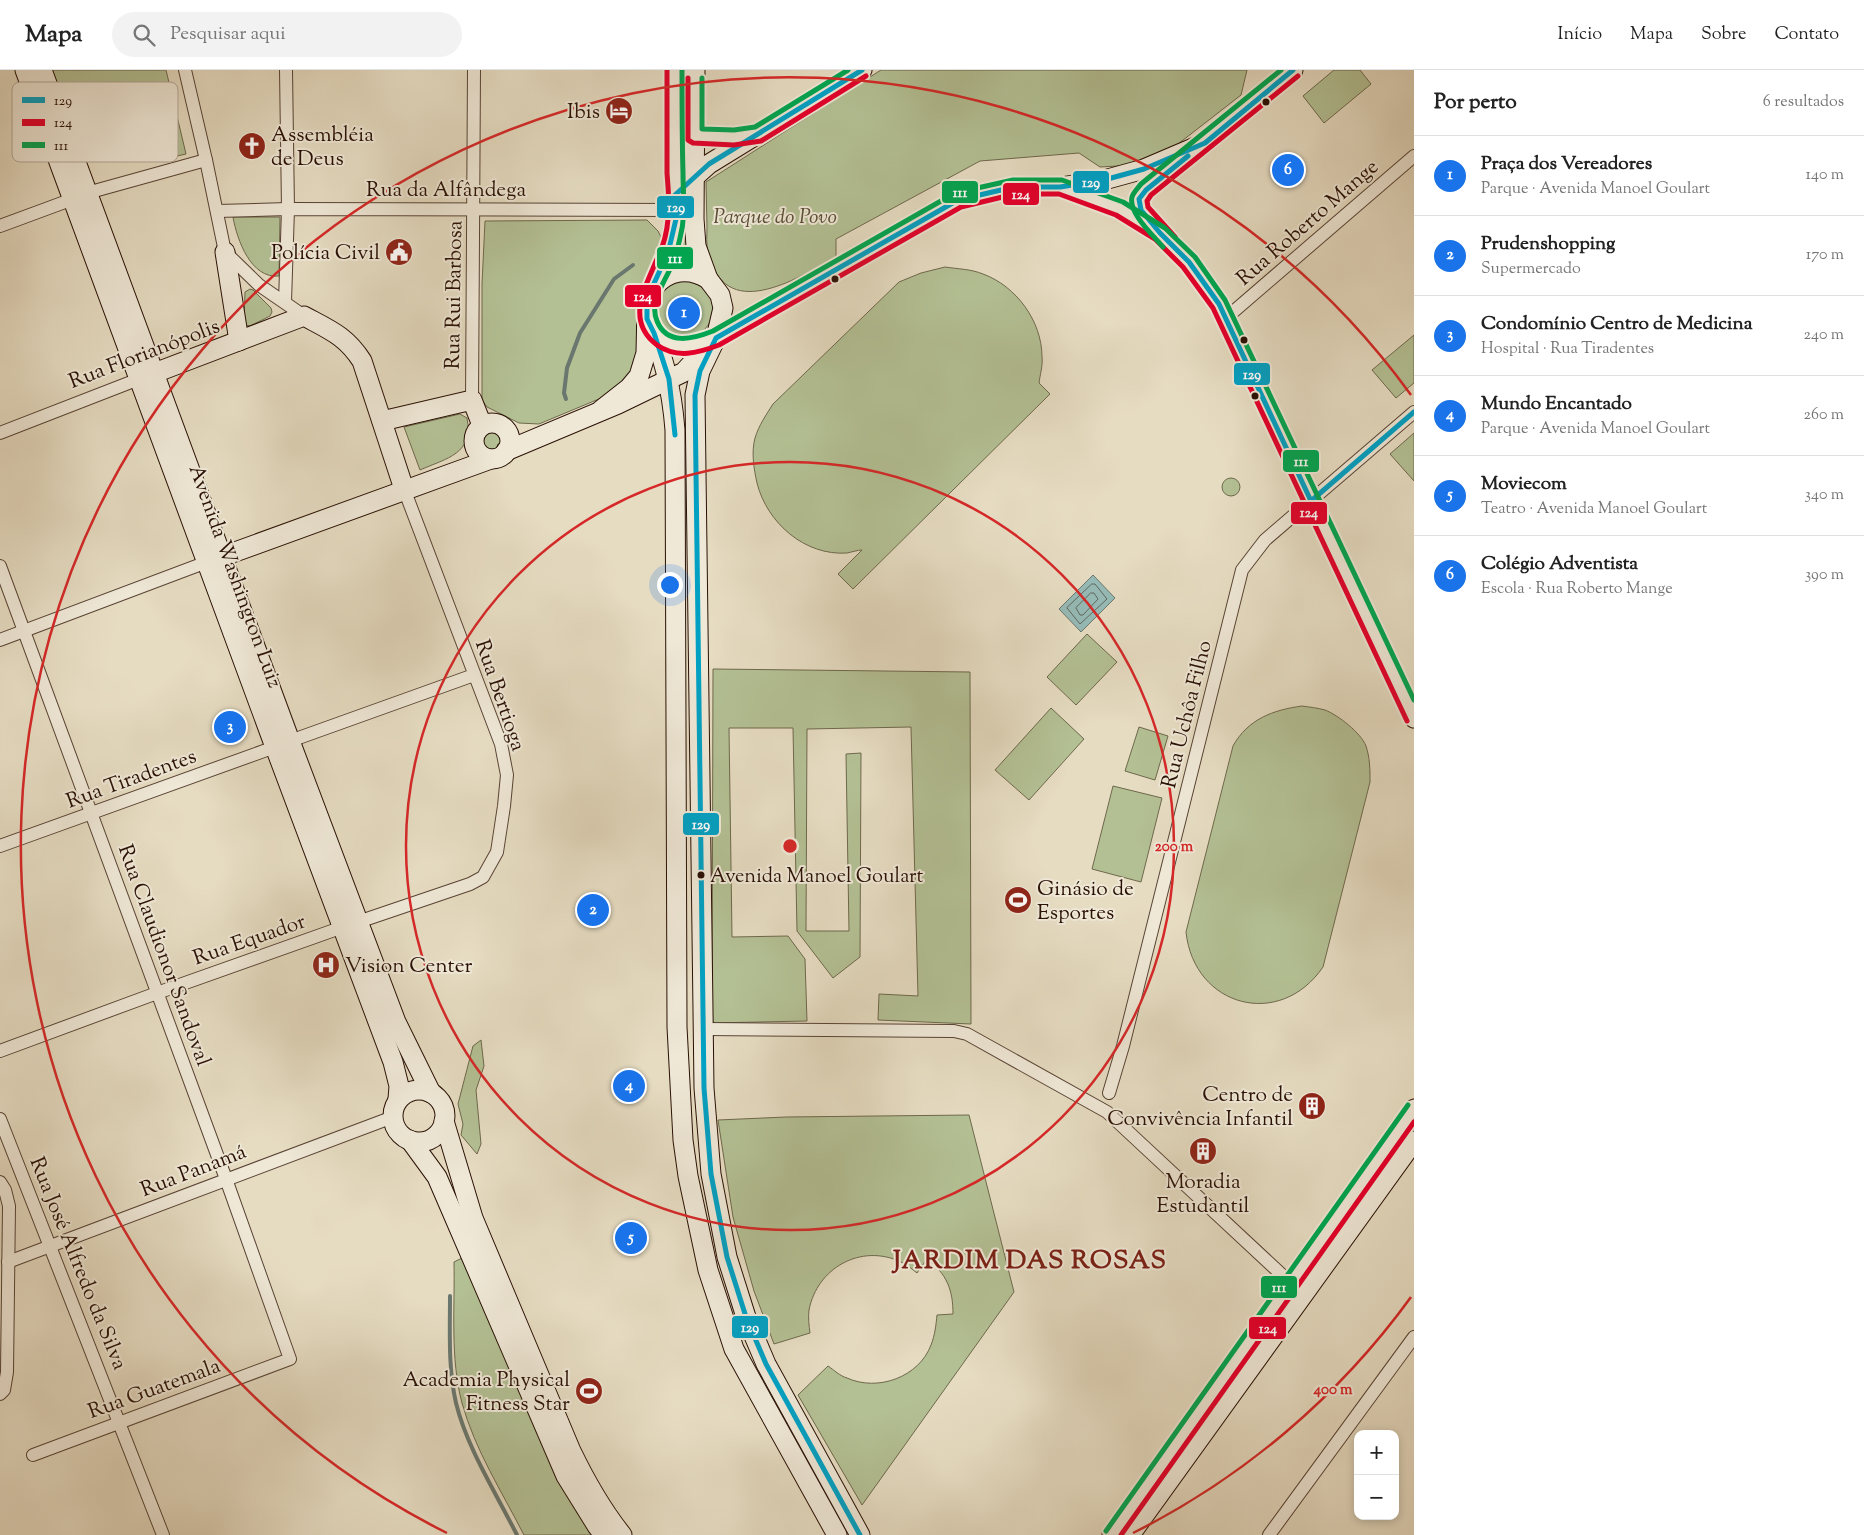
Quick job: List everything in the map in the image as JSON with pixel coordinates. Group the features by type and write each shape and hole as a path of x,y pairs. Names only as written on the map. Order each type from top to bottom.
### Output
{"main road":[{"name":"Avenida Washington Luiz","path":"25,70 30,82"},
{"name":"Avenida Washington Luiz","path":"42,70 46,82"},
{"path":"674,70 676,219 668,253 650,292 647,305 651,326 669,379 674,416 677,1027 683,1140 687,1169 708,1270 734,1349 837,1535"},
{"path":"695,70 694,219 696,246 708,279 720,295 723,308 716,338 700,371 695,395 702,803 704,1088 711,1174 727,1257 746,1317 766,1364 860,1535"},
{"path":"675,202 694,177 709,164 862,70"},
{"path":"1293,70 1146,190 1139,199 1141,210 1160,233 1189,262 1219,304 1414,718"},
{"path":"694,136 734,138 758,134"},
{"path":"651,326 664,342 677,347 692,347 716,338 958,200 1014,187 1060,187 1104,180 1144,169 1204,143"},
{"name":"Avenida Washington Luiz","path":"65,162 80,196 350,925 393,1062 399,1086 396,1108"},
{"name":"Avenida Washington Luiz","path":"70,162 80,196"},
{"path":"1060,187 1119,208 1160,233"},
{"path":"225,252 239,341"},
{"path":"650,292 661,279 680,271 693,272 708,279"},
{"path":"304,316 343,338 352,346 362,361 404,489"},
{"name":"Rua Florianópolis","path":"147,376 304,316"},
{"path":"601,410 629,388 639,376 651,326"},
{"path":"214,559 498,455 627,399 684,372 716,338"},
{"path":"627,399 652,395 662,399 674,416"},
{"path":"382,421 472,400 486,428 508,434 510,440 498,455"},
{"path":"486,428 532,433 556,430"},
{"path":"486,428 475,448 479,453 498,455"},
{"path":"424,482 456,464 486,428"},
{"name":"Avenida Washington Luiz","path":"350,925 431,1093"},
{"path":"444,1121 440,1131 432,1138 421,1142 410,1140 398,1131 396,1108 405,1093 414,1090 423,1090 431,1093 443,1106 444,1121 473,1218 555,1431"},
{"path":"1130,1535 1297,1289 1414,1109"},
{"path":"410,1140 436,1177 565,1454 580,1470 602,1507 622,1535"},
{"path":"1112,1535 1297,1289 1414,1141"},
{"path":"565,1454 566,1476 604,1535"}],"street":[{"path":"185,70 225,252 241,270 259,285 304,316"},
{"path":"285,302 288,209 286,70"},
{"name":"Rua Rui Barbosa","path":"472,400 474,70"},
{"name":"Rua Roberto Mange","path":"1226,318 1414,156"},
{"path":"0,226 80,196 206,160"},
{"name":"Rua da Alfândega","path":"216,211 474,209 675,202"},
{"name":"Rua Florianópolis","path":"0,432 147,376"},
{"name":"Rua Uchôa Filho","path":"1110,1093 1242,570 1265,540 1414,412"},
{"name":"Rua Bertioga","path":"350,925 470,884 483,877 497,852 504,806 507,775 500,744 404,489"},
{"path":"0,640 214,559"},
{"name":"Rua Claudionor Sandoval","path":"0,566 226,1178 290,1359"},
{"name":"Rua Tiradentes","path":"0,846 474,675"},
{"name":"Rua Equador","path":"0,1051 157,992 350,925"},
{"path":"703,1029 954,1031 967,1034 1107,1112 1297,1289"},
{"name":"Rua Panamá","path":"8,1262 226,1178 396,1108"},
{"name":"Rua José Alfredo da Silva","path":"0,1119 163,1535"},
{"path":"0,1182 9,1206 7,1372 4,1390 0,1394"},
{"path":"1268,1535 1414,1337"},
{"name":"Rua Guatemala","path":"33,1455 290,1359"}],"green space":[{"path":"52,70 166,70 169,82 56,82"},
{"name":"Parque do Povo","path":"881,70 1247,70 1241,95 1169,151 1135,165 1100,167 1079,153 980,161 836,239 836,258 801,276 782,285 763,290 745,291 729,286 716,273 707,248 706,182"},
{"path":"1334,70 1360,70 1371,84 1324,123 1303,96"},
{"path":"178,120 186,154 178,156"},
{"path":"233,217 280,217 279,276 269,275 253,265 242,247"},
{"path":"647,220 658,231 662,239 637,308 637,355 629,378 606,396 539,424 519,423 487,407 482,400 482,284 485,221"},
{"path":"684,224 689,225 689,264 676,268 680,252"},
{"path":"945,267 983,274 1006,287 1016,296 1032,318 1037,331 1041,344 1042,363 1039,383 1050,394 853,589 838,574 862,550 847,553 817,549 803,543 779,524 762,498 757,483 753,455 755,438 773,404 899,282 921,273"},
{"path":"678,280 690,280 705,288 713,303 713,315 705,330 690,338 678,338 663,330 655,315 655,303 663,288"},
{"path":"250,289 271,308 272,312 270,316 250,326 246,325 244,321 245,292"},
{"path":"1414,335 1414,383 1396,398 1372,370"},
{"path":"460,414 467,418 468,430 462,447 449,458 420,470 404,427"},
{"path":"490,430 498,433 501,441 498,449 490,452 482,449 479,441 482,433"},
{"path":"1414,433 1414,481 1390,454"},
{"path":"1231,478 1237,481 1240,487 1237,493 1231,496 1225,493 1222,487 1225,481"},
{"path":"1087,634 1117,662 1076,705 1047,677"},
{"path":"713,669 970,672 971,1024 878,1020 879,994 918,996 911,727 807,729 806,931 849,931 846,754 861,753 860,957 833,978 797,931 793,728 729,728 732,937 788,936 805,959 807,1021 712,1023"},
{"path":"1302,706 1330,712 1359,736 1367,750 1370,764 1370,782 1323,967 1305,987 1285,999 1263,1003 1241,1001 1222,993 1205,978 1192,958 1186,932 1233,746 1246,729 1262,717 1281,710"},
{"path":"1051,708 1084,739 1029,800 995,770"},
{"path":"1139,727 1168,736 1155,780 1125,771"},
{"path":"1113,786 1162,798 1141,882 1092,869"},
{"path":"481,1040 484,1066 476,1090 481,1144 477,1154 461,1135 463,1124 458,1104 473,1046"},
{"path":"641,1076 641,1081 632,1091 633,1099 622,1100 621,1077"},
{"path":"969,1115 1014,1292 862,1505 798,1395 828,1366 844,1377 859,1382 872,1383 896,1379 917,1366 931,1345 937,1315 953,1314 952,1297 948,1283 940,1271 927,1259 917,1273 903,1263 886,1257 856,1258 843,1263 831,1271 821,1282 809,1310 810,1333 774,1344 754,1291 733,1217 718,1120 786,1117"},
{"path":"464,1257 594,1535 524,1535 474,1437 467,1420 458,1386 454,1351 454,1262"}],"water":[{"path":"1093,575 1115,598 1081,632 1059,609"}],"waterway":[{"path":"566,399 564,393 567,368 580,333 614,279 633,265"},
{"path":"450,1296 451,1363 456,1403 467,1437 517,1535"}],"transit line":[{"name":"124","path":"667,70 669,213 661,250 647,281 640,304 642,326 647,336 657,345 672,352 680,353 695,352 719,345 961,207 1015,194 1059,194 1116,215 1155,239 1183,267 1213,308 1407,721"},
{"name":"111","path":"682,70 683,222 675,257 656,300 655,314 661,329 667,334 681,338 689,338 713,331 955,193 1013,180 1062,180 1123,202 1165,228 1195,257 1225,300 1414,700"},
{"name":"111","path":"702,78 702,129 734,130 755,127 848,70"},
{"name":"129","path":"675,435 669,379 654,333 647,319 647,305 650,292 668,253 676,219 675,195 709,164 862,70"},
{"name":"111","path":"1163,247 1143,224 1134,210 1132,203 1134,192 1141,184 1281,70"},
{"name":"129","path":"860,1535 766,1364 746,1317 727,1257 711,1174 704,1088 695,395 700,371 716,338 958,200 1014,187 1060,187 1104,180 1144,169 1205,143 1293,70"},
{"name":"124","path":"688,78 688,140 693,143 734,145 761,141 866,76"},
{"name":"124","path":"1175,237 1148,207 1147,201 1151,195 1298,76"},
{"name":"129","path":"1188,156 1146,190 1139,199 1141,210 1160,233 1189,262 1219,304 1311,501 1414,412"},
{"name":"111","path":"1106,1531 1408,1105"},
{"name":"124","path":"1121,1535 1414,1122"}],"place":[{"name":"Ibis","path":"619,111"},
{"name":"Assembléia de Deus","path":"252,146"},
{"name":"Colégio Adventista","path":"1288,170"},
{"name":"Polícia Civil","path":"399,252"},
{"name":"Praça dos Vereadores","path":"684,313"},
{"name":"Condomínio Centro de Medicina","path":"230,727"},
{"name":"Avenida Manoel Goulart","path":"701,875"},
{"name":"Ginásio de Esportes","path":"1018,900"},
{"name":"Prudenshopping","path":"593,910"},
{"name":"Vision Center","path":"326,965"},
{"name":"Mundo Encantado","path":"629,1086"},
{"name":"Centro de Convivência Infantil","path":"1312,1106"},
{"name":"Moradia Estudantil","path":"1203,1151"},
{"name":"Moviecom","path":"631,1238"},
{"name":"Academia Physical Fitness Star","path":"589,1391"}],"district":[{"name":"JARDIM DAS ROSAS","path":"1030,1259"}]}
